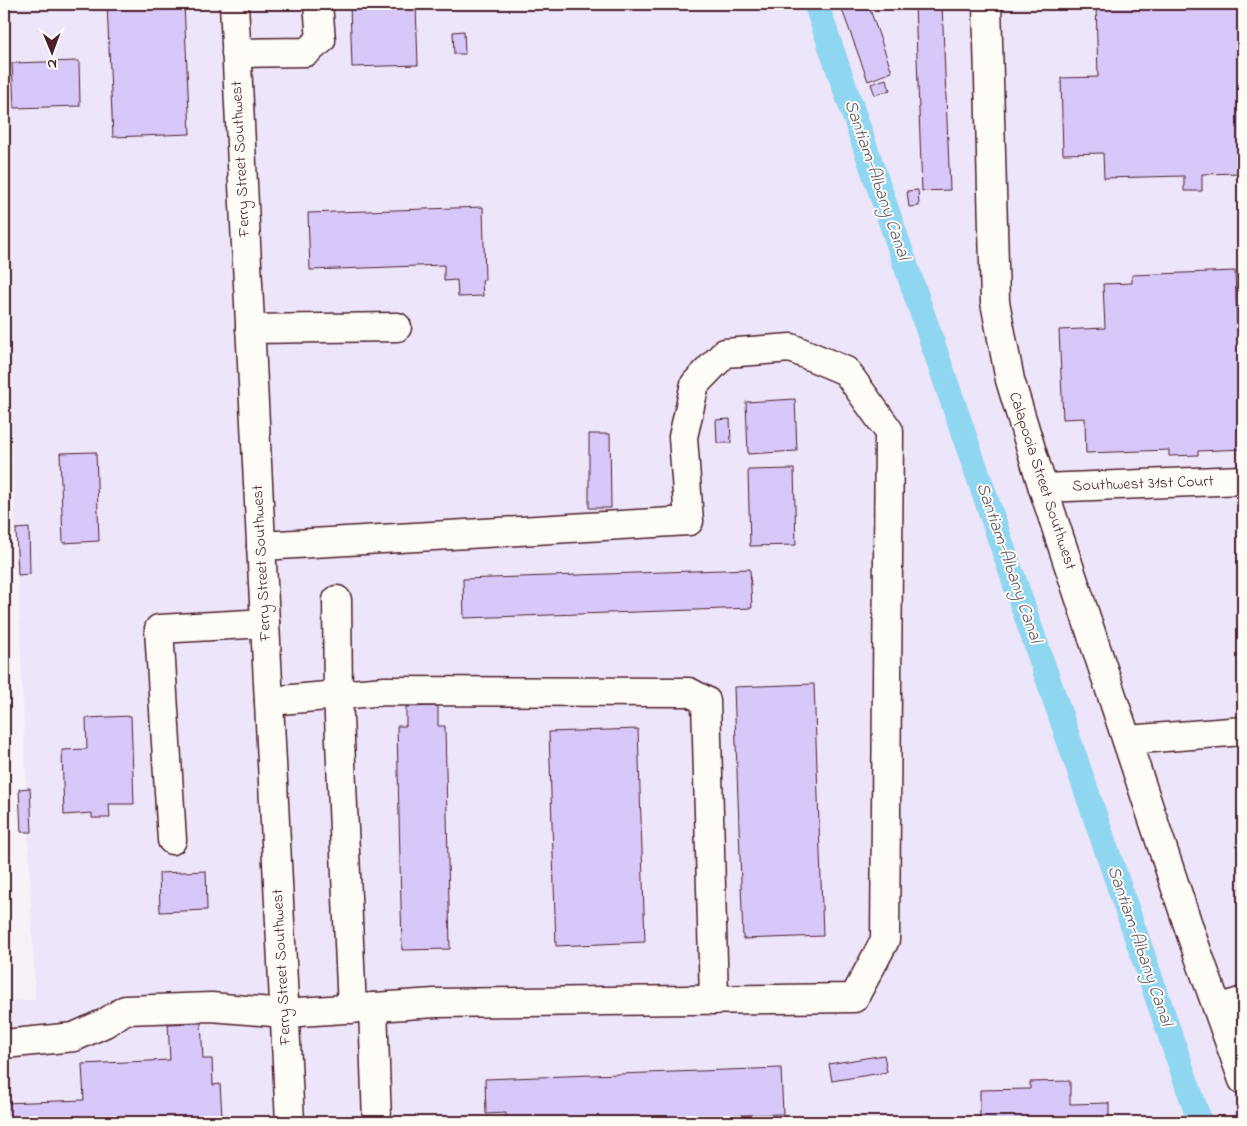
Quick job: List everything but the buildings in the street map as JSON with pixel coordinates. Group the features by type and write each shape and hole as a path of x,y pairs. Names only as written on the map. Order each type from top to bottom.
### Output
{"street":[{"name":"Ferry Street Southwest","path":"234,4 290,1122"},
{"path":"236,53 306,52 321,40 318,4"},
{"name":"Calapooia Street Southwest","path":"987,4 995,302 1010,380 1043,488 1193,940 1231,1005 1243,1080"},
{"path":"250,329 397,327"},
{"path":"4,1044 74,1037 105,1023 125,1010 211,1007 284,1013 435,1003 854,998 885,940 888,432 846,371 791,348 725,353 696,384 683,437 689,521 261,546"},
{"name":"Southwest 31st Court","path":"1043,488 1243,480"},
{"path":"337,600 338,695 362,1008 377,1122"},
{"path":"172,840 159,629 265,623"},
{"path":"269,701 385,691 688,692 706,701 714,1000"},
{"path":"1127,740 1243,731"}],"shaded area":[{"path":"4,4 1243,4 1243,1122 4,1122 4,1001 35,1000 4,243"}],"waterway":[{"name":"Santiam-Albany Canal","path":"816,4 1200,1122"}]}
